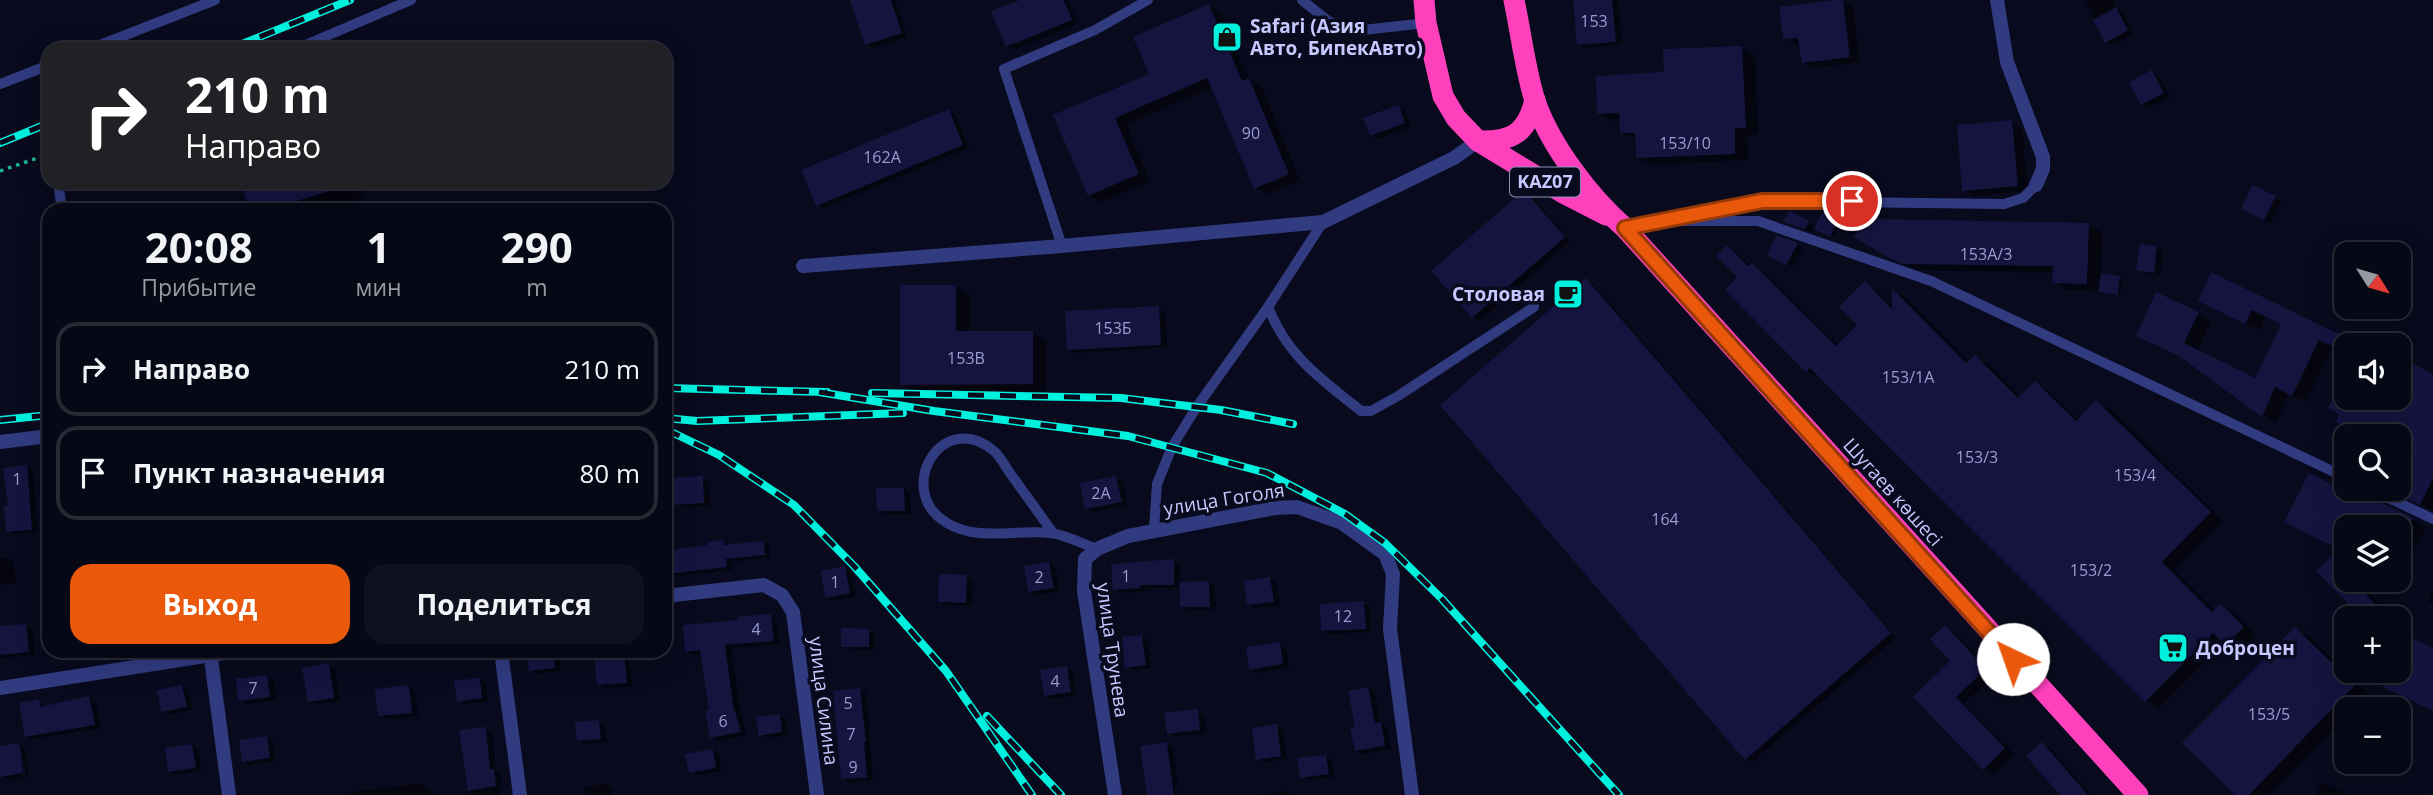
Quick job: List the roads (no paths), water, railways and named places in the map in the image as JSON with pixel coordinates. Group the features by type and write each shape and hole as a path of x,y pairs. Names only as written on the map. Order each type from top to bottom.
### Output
{"highway":[{"name":"Шугаев көшесі","path":"1424,0 1426,23 1443,96 1456,118 1478,141 1619,223"},
{"name":"Шугаев көшесі","path":"1514,0 1535,100 1563,158 2138,795"},
{"name":"KAZ07","path":"1478,141 1500,142 1512,136 1530,121 1535,100"}],"street":[{"path":"1997,0 2007,62 2043,157 2043,169 2036,185"},
{"path":"803,266 1323,222 1454,158 1478,141"},
{"path":"0,442 42,437"},
{"name":"улица Гоголя","path":"1097,549 1128,536 1154,530 1275,508 1297,507 1342,523 1363,536 1385,554 1393,574 1390,629 1412,795"},
{"name":"улица Трунева","path":"1097,549 1085,559 1084,591 1115,795"},
{"name":"улица Силина","path":"672,595 764,585 782,595 793,612 817,795"},
{"path":"0,688 181,658"},
{"path":"212,658 229,795"},
{"path":"503,658 520,795"}],"lane":[{"path":"108,42 215,0"},
{"path":"312,42 411,0"},
{"path":"1062,246 1004,69 1095,30 1148,0"},
{"path":"1302,0 1328,21 1354,31 1426,23"},
{"path":"0,84 42,68"},
{"path":"1666,221 1762,201 2004,204 2023,198 2036,185"},
{"path":"59,189 61,202"},
{"path":"1619,223 1758,221 1931,281 2334,472"},
{"path":"1154,530 1157,484 1172,447 1323,222"},
{"path":"1268,307 1286,344 1316,374 1361,411 1371,411 1398,396 1534,307"},
{"path":"1053,533 995,452 979,443 960,438 940,446 926,466 923,482 927,500 933,512 947,523 976,533 1053,533 1097,549"},
{"path":"2395,501 2433,519"}],"railway":[{"path":"247,42 350,0"},
{"path":"0,143 42,126"},
{"path":"672,388 827,392"},
{"path":"819,392 934,411 1128,436 1267,473 1345,514 1385,543 1442,599 1619,795"},
{"path":"872,393 1121,398 1221,410 1293,424"},
{"path":"672,419 697,421 903,413"},
{"path":"0,420 42,416"},
{"path":"672,432 719,455 794,505 854,566 946,671 1032,795"},
{"path":"987,716 1061,795"}],"place":[{"name":"Safari (Азия Авто, БипекАвто)","path":"1227,37"},
{"name":"Столовая","path":"1568,294"},
{"name":"Доброцен","path":"2173,648"}]}
